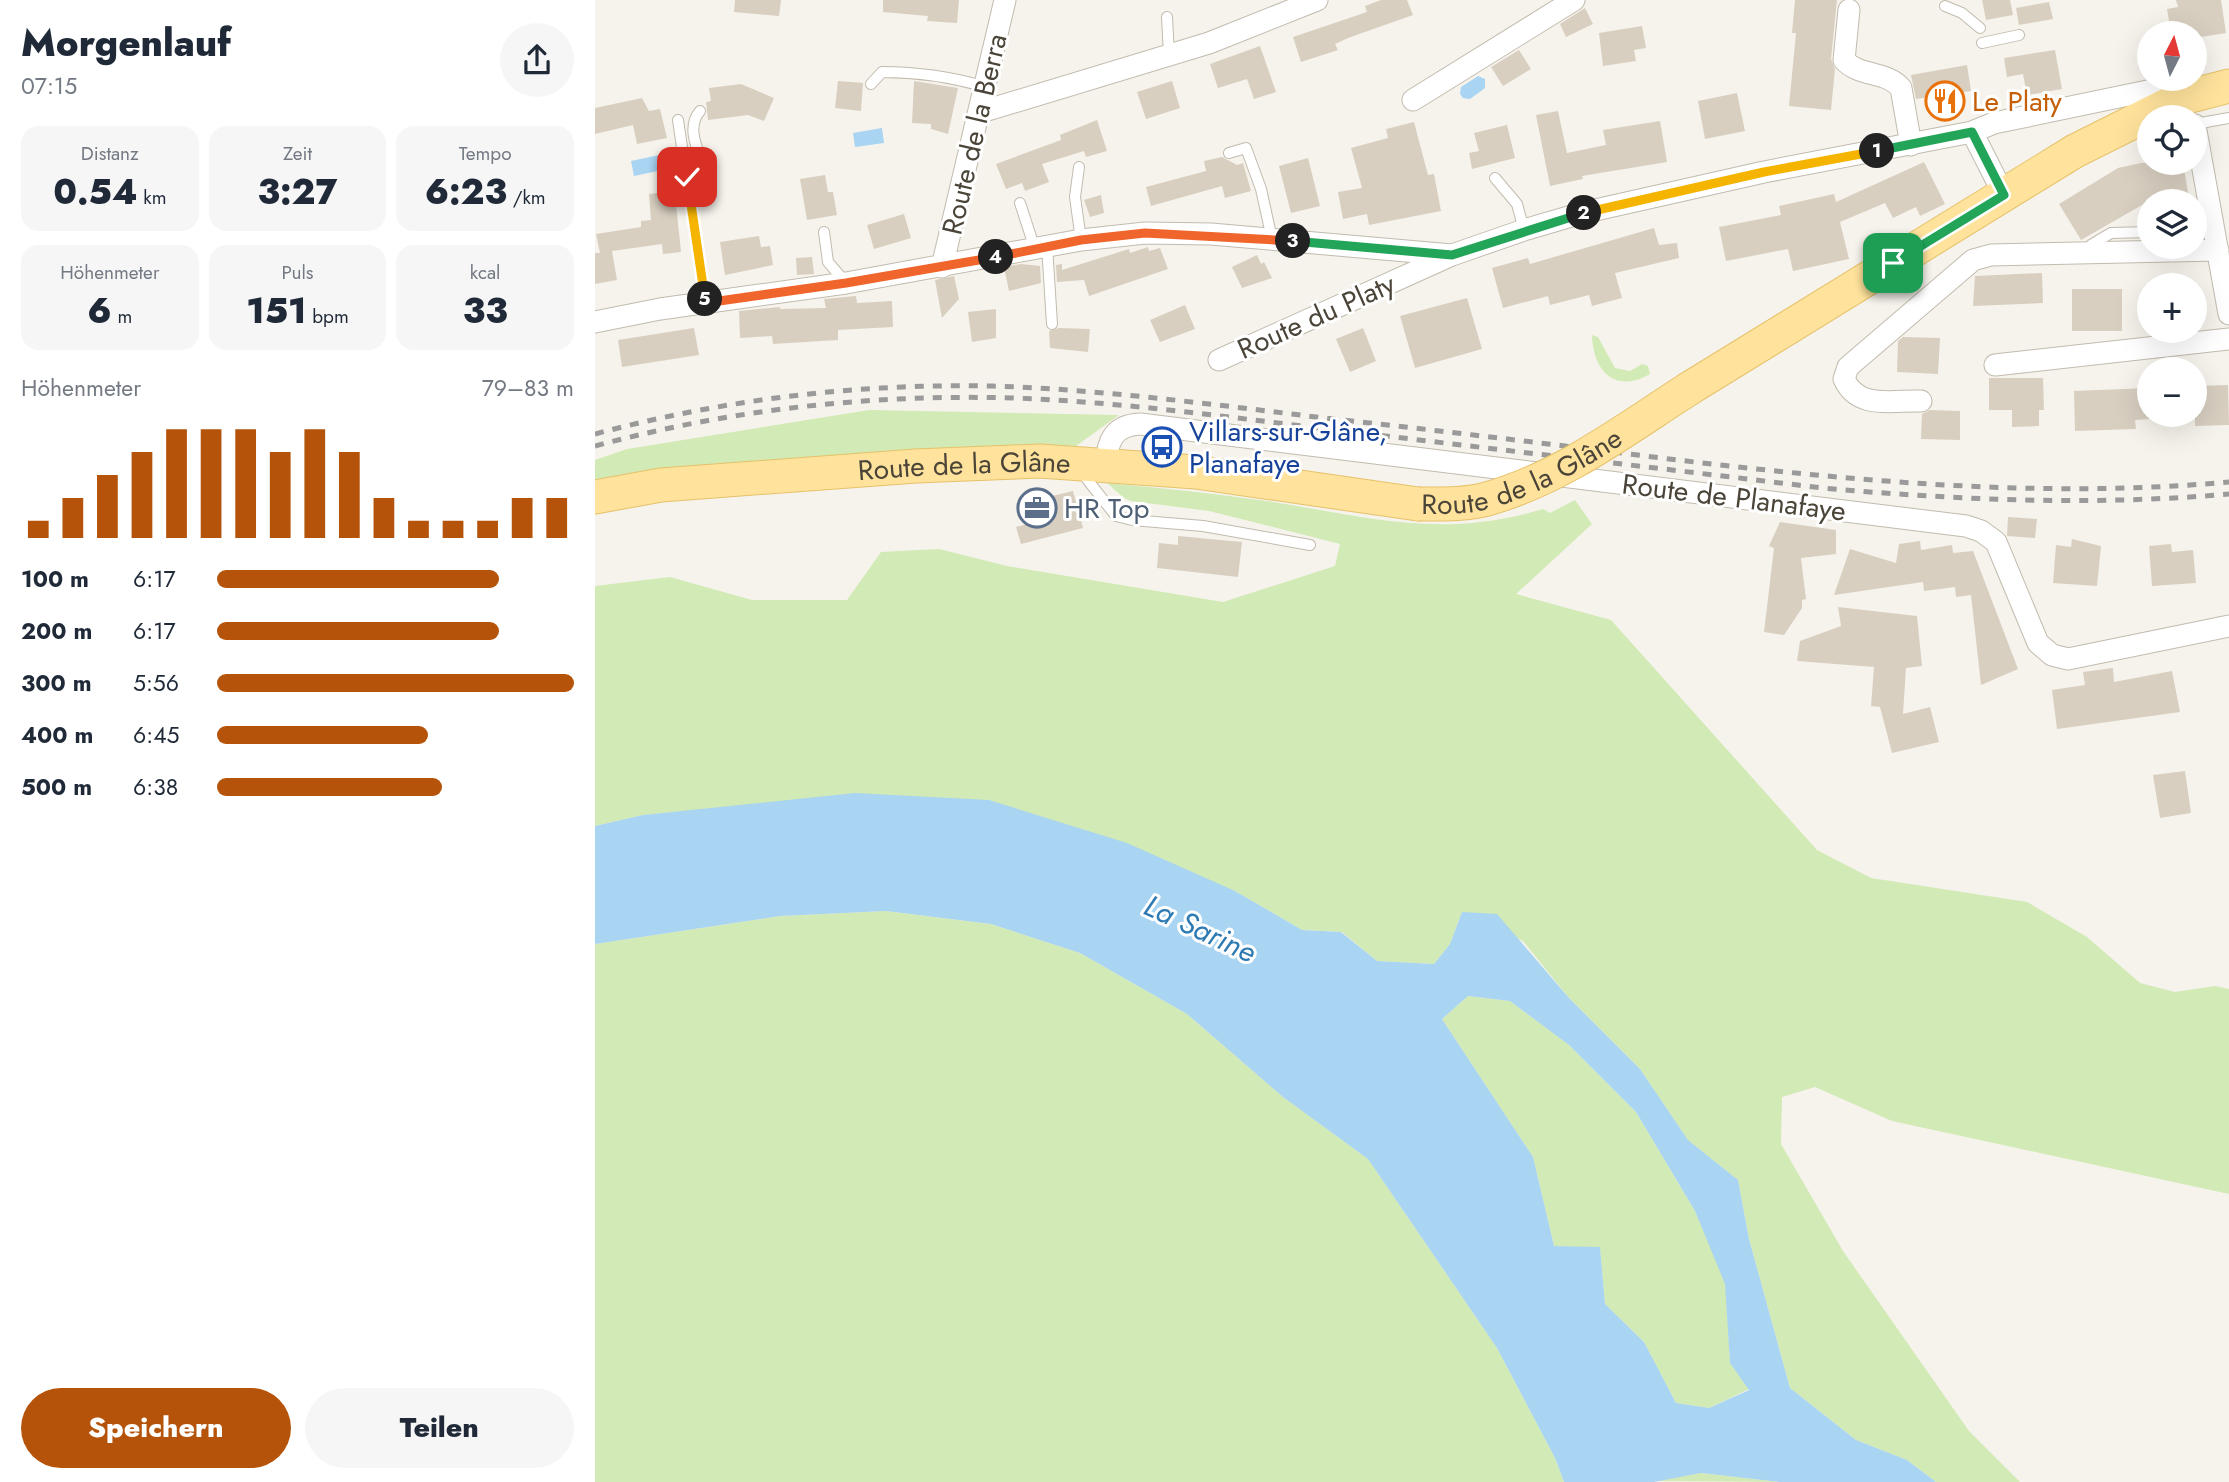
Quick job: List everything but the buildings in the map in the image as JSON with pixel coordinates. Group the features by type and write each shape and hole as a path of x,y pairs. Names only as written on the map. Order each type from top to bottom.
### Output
{"main road":[{"name":"Route de la Glâne","path":"2200,105 2229,86"},
{"name":"Route de la Glâne","path":"595,497 661,485 916,466 1040,461 1096,471 1196,472 1418,505 1486,500 1559,470 2075,151 2137,130"}],"street":[{"name":"Route de la Berra","path":"942,267 981,112 1005,0"},
{"path":"981,112 1169,55 1286,6 1317,0"},
{"path":"1413,100 1574,0"},
{"path":"1849,9 1844,60 1850,67 1895,81 1901,88 1911,145"},
{"name":"Route du Platy","path":"1219,360 1452,255 1582,213 1764,172 1972,132 1994,123 2162,88 2182,105"},
{"path":"1972,132 2004,195"},
{"path":"2200,175 2209,237 2229,314"},
{"name":"Route du Platy","path":"595,322 942,267 1081,240 1145,233 1272,239 1452,255"},
{"path":"1921,401 1860,400 1850,393 1844,379 1848,367 1973,260 1990,256 2209,237"},
{"path":"1995,365 2229,339"},
{"name":"Route de Planafaye","path":"1096,471 1114,433 1125,426 1140,424 1966,526 1981,531 1996,542 2037,641 2052,654 2068,659 2229,626"}],"lane":[{"path":"1945,6 1962,13 1980,28"},
{"path":"1167,17 1169,55"},
{"path":"1982,43 2019,35"},
{"path":"871,84 882,72 897,72 956,78 986,87"},
{"path":"687,177 697,173 702,162 693,127 699,111"},
{"path":"2207,115 2229,118"},
{"path":"678,120 705,303"},
{"path":"1229,153 1246,148 1261,189 1272,239"},
{"path":"1079,167 1075,197 1081,240"},
{"path":"1495,178 1517,204 1524,230"},
{"path":"1020,203 1041,248 1052,324"},
{"path":"824,232 828,262 846,283"},
{"path":"2091,245 2111,233 2137,232"},
{"path":"1096,471 1116,516 1132,520 1203,526 1310,545"}],"green space":[{"path":"1592,335 1598,337 1615,368 1630,371 1642,364 1648,366 1650,374 1627,382 1609,376 1597,360"},
{"path":"869,410 1119,415 1069,451 595,483 595,460 627,449"},
{"path":"1107,483 1252,499 1407,523 1472,523 1543,509 1550,513 1575,500 1592,524 1516,594 1611,620 1817,850 1871,878 2027,902 2087,937 2140,983 2175,992 2215,986 2229,989 2229,1194 1892,1121 1815,1087 1782,1097 1781,1144 1843,1251 1969,1431 2020,1482 1936,1482 1907,1460 1856,1440 1790,1388 1749,1239 1738,1180 1688,1140 1640,1069 1569,998 1523,941 1462,912 1450,944 1434,964 1377,961 1342,932 1302,930 1235,891 733,807 643,815 595,826 595,586 670,577 752,600 847,600 881,552 939,549 1007,566 1223,602 1335,566 1340,544 1209,511 1131,501"},
{"path":"886,911 991,924 1080,953 1187,1014 1283,1097 1368,1159 1497,1348 1555,1458 1564,1482 595,1482 595,944 781,916"},
{"path":"1468,996 1510,1001 1569,1045 1636,1112 1695,1211 1726,1284 1730,1363 1749,1389 1709,1408 1676,1403 1644,1342 1605,1304 1600,1248 1554,1246 1533,1157 1442,1019"},
{"path":"1701,1473 1780,1482 1654,1481"}],"water":[{"path":"1478,76 1485,79 1485,88 1470,99 1463,98 1460,94 1461,87"},
{"path":"882,128 884,143 855,147 853,133"},
{"path":"664,154 667,169 634,176 631,161"},
{"name":"La Sarine","path":"855,793 989,800 1127,843 1235,891 1302,930 1341,932 1377,961 1434,964 1450,944 1462,912 1497,914 1569,998 1640,1069 1688,1140 1738,1180 1749,1239 1790,1388 1856,1440 1907,1460 1936,1482 1780,1482 1701,1473 1654,1482 1564,1482 1555,1458 1497,1348 1368,1159 1283,1097 1187,1014 1080,953 991,924 886,911 781,916 595,944 595,826 643,815","holes":["1468,996 1510,1001 1569,1045 1636,1112 1695,1211 1725,1284 1730,1363 1749,1390 1709,1408 1676,1403 1644,1342 1605,1304 1600,1247 1554,1246 1533,1157 1442,1019"]}],"railway":[{"path":"595,434 700,410 806,394 913,387 1020,387 1168,399 1739,467 1878,480 2088,489 2229,482"},
{"path":"595,446 750,413 907,399 1013,398 1183,412 1822,488 1975,498 2076,501 2229,494"}],"place":[{"name":"Le Platy","path":"1945,101"},
{"name":"Villars-sur-Glâne, Planafaye","path":"1162,447"},
{"name":"HR Top","path":"1037,508"}],"route":[{"path":"687,177 705,303 942,267 1081,240 1145,233 1211,234 1452,255 1582,213 1764,172 1972,132 2004,195 1893,263"}]}
